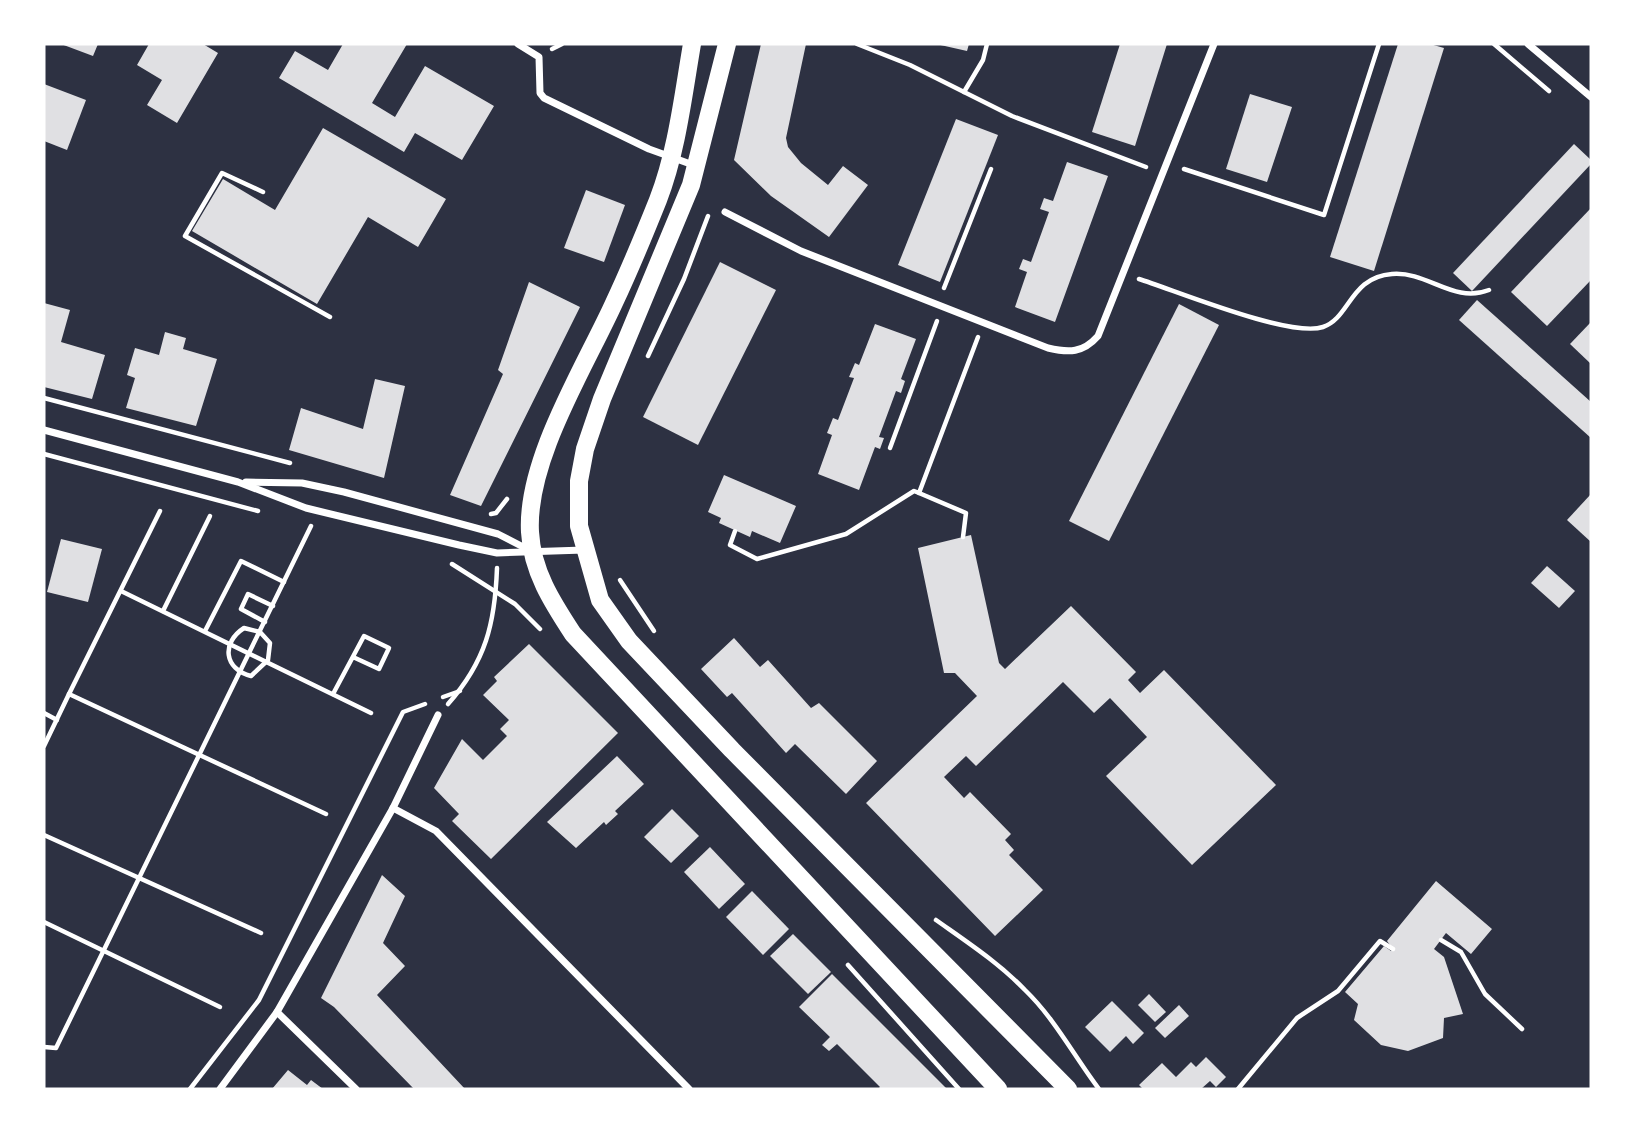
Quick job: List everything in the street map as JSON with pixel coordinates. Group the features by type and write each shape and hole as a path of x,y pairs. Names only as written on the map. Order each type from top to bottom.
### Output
{"main road":[{"path":"692,44 670,158 659,198 614,303 570,392 537,480 530,530 533,552 545,591 573,634 998,1089"},
{"path":"727,44 691,185 602,399 585,449 579,504 584,550 600,600 629,641 732,751 1068,1089"}],"street":[{"path":"518,44 539,57 540,93 544,98 670,158 696,166"},
{"path":"725,212 801,251 983,323 1062,351 1088,347 1098,336 1214,44"},
{"path":"1528,44 1591,97"},
{"path":"44,430 238,482 306,508 459,545 497,553 584,550"},
{"path":"238,482 302,483 344,492 498,534 533,552"},
{"path":"220,1089 277,1012 393,808 438,715"},
{"path":"393,808 436,831 689,1089"},
{"path":"277,1012 356,1089"}],"path":[{"path":"857,44 910,65 1012,116 1163,173"},
{"path":"964,92 984,60 987,44"},
{"path":"1167,163 1324,215 1379,44"},
{"path":"1494,44 1549,91"},
{"path":"890,448 991,169"},
{"path":"263,192 222,173 186,236 330,317"},
{"path":"1123,274 1294,330 1324,327 1339,314 1352,295 1370,280 1392,274 1412,276 1472,297 1489,290"},
{"path":"919,494 983,323"},
{"path":"44,398 302,466"},
{"path":"735,531 730,544 757,559 846,534 914,491 966,513 963,537"},
{"path":"486,515 496,513 511,492"},
{"path":"44,746 160,511"},
{"path":"163,611 210,516"},
{"path":"44,1047 56,1048 311,526"},
{"path":"205,631 241,561 284,582"},
{"path":"617,569 637,607 662,641"},
{"path":"121,591 268,660 371,713"},
{"path":"438,715 460,691 485,646 494,621 496,593"},
{"path":"265,622 241,608 248,594 273,606"},
{"path":"244,628 260,632 270,643 268,660 251,676 240,674 230,663 227,653 229,642 244,628"},
{"path":"333,694 364,636 389,649 379,669 353,657"},
{"path":"190,1089 259,1000 403,712 460,691"},
{"path":"69,694 326,814"},
{"path":"44,713 57,720"},
{"path":"44,835 261,933"},
{"path":"933,918 981,952 1025,989 1048,1016 1099,1089"},
{"path":"44,922 220,1007"},
{"path":"1441,940 1461,952 1485,993 1522,1029"},
{"path":"1238,1089 1297,1018 1338,991 1380,941 1393,949"}],"building":[{"path":"61,44 98,44 93,56"},
{"path":"149,44 203,44 218,53 177,123 147,105 162,80 137,65"},
{"path":"343,44 407,44 372,103 395,117 425,66 494,106 462,160 415,133 404,152 279,78 295,51 328,70"},
{"path":"761,44 806,44 786,138 788,147 801,163 828,185 843,166 868,185 829,237 771,196 734,160"},
{"path":"936,44 969,44 967,51"},
{"path":"1120,44 1167,44 1135,146 1092,132"},
{"path":"1398,44 1430,44 1444,48 1374,271 1330,257"},
{"path":"44,84 86,100 67,150 44,141"},
{"path":"1250,94 1292,107 1267,182 1226,169"},
{"path":"956,119 998,135 940,282 898,265"},
{"path":"323,128 446,199 418,247 368,217 317,304 192,231 223,179 275,210"},
{"path":"1574,144 1591,160 1591,164 1472,291 1453,273"},
{"path":"1067,162 1108,176 1055,322 1015,307 1027,272 1019,269 1023,259 1031,262 1049,212 1040,209 1044,198 1053,201"},
{"path":"586,190 625,205 604,262 564,248"},
{"path":"1591,208 1591,280 1547,326 1511,292"},
{"path":"720,262 776,290 698,445 643,417"},
{"path":"529,282 580,307 481,506 450,495 503,374 498,370"},
{"path":"1477,300 1591,402 1591,438 1459,320"},
{"path":"44,303 70,310 61,342 105,355 92,399 44,387"},
{"path":"1179,304 1219,325 1109,541 1069,521"},
{"path":"1591,322 1591,364 1570,344"},
{"path":"875,324 916,339 901,379 905,381 901,393 896,391 879,437 884,438 880,449 875,447 859,490 818,474 832,435 827,433 833,418 838,420 854,378 849,377 855,363 859,365"},
{"path":"165,332 186,338 183,349 217,359 196,426 126,408 135,378 127,375 135,348 159,355"},
{"path":"375,379 405,386 384,478 289,450 301,408 363,429"},
{"path":"724,475 796,506 780,543 752,531 750,537 719,523 721,518 708,512"},
{"path":"1591,494 1591,542 1567,520"},
{"path":"971,535 999,663 1005,669 1071,606 1136,672 1128,680 1140,693 1164,670 1276,785 1192,865 1106,776 1147,737 1110,698 1094,713 1063,682 976,766 966,756 944,777 964,798 970,792 1011,834 1005,840 1014,850 1009,855 1043,890 995,936 866,803 977,696 955,673 944,673 918,548"},
{"path":"61,539 102,549 88,602 47,592"},
{"path":"1547,566 1575,591 1559,608 1531,583"},
{"path":"734,638 760,667 768,660 811,708 819,703 877,761 846,794 795,744 786,753 732,693 727,697 701,669"},
{"path":"529,644 618,733 491,859 452,821 459,814 434,788 462,739 483,760 507,736 500,729 509,720 483,695 497,681 494,677"},
{"path":"617,756 644,784 615,811 618,814 606,825 604,822 576,848 547,822"},
{"path":"672,809 699,836 671,863 644,837"},
{"path":"710,847 745,884 719,909 684,872"},
{"path":"382,875 405,896 383,943 405,966 377,995 465,1089 414,1089 334,1007 321,998"},
{"path":"1436,881 1492,929 1471,954 1446,933 1434,949 1444,957 1463,1014 1444,1018 1443,1038 1408,1051 1381,1045 1354,1020 1358,1004 1345,992 1384,946 1391,951 1393,949 1387,941"},
{"path":"752,891 789,929 763,955 726,917"},
{"path":"793,934 831,972 808,994 770,956"},
{"path":"832,974 947,1089 878,1089 880,1087 837,1044 829,1051 822,1045 830,1037 799,1007"},
{"path":"1149,994 1166,1012 1155,1022 1138,1005"},
{"path":"1112,1001 1144,1033 1133,1044 1126,1036 1110,1052 1085,1027"},
{"path":"1179,1005 1189,1016 1165,1038 1155,1028"},
{"path":"1206,1057 1226,1077 1216,1087 1210,1081 1201,1089 1143,1089 1139,1085 1162,1063 1176,1077 1191,1062 1196,1067"},
{"path":"288,1070 307,1085 311,1080 323,1089 272,1089"}]}
